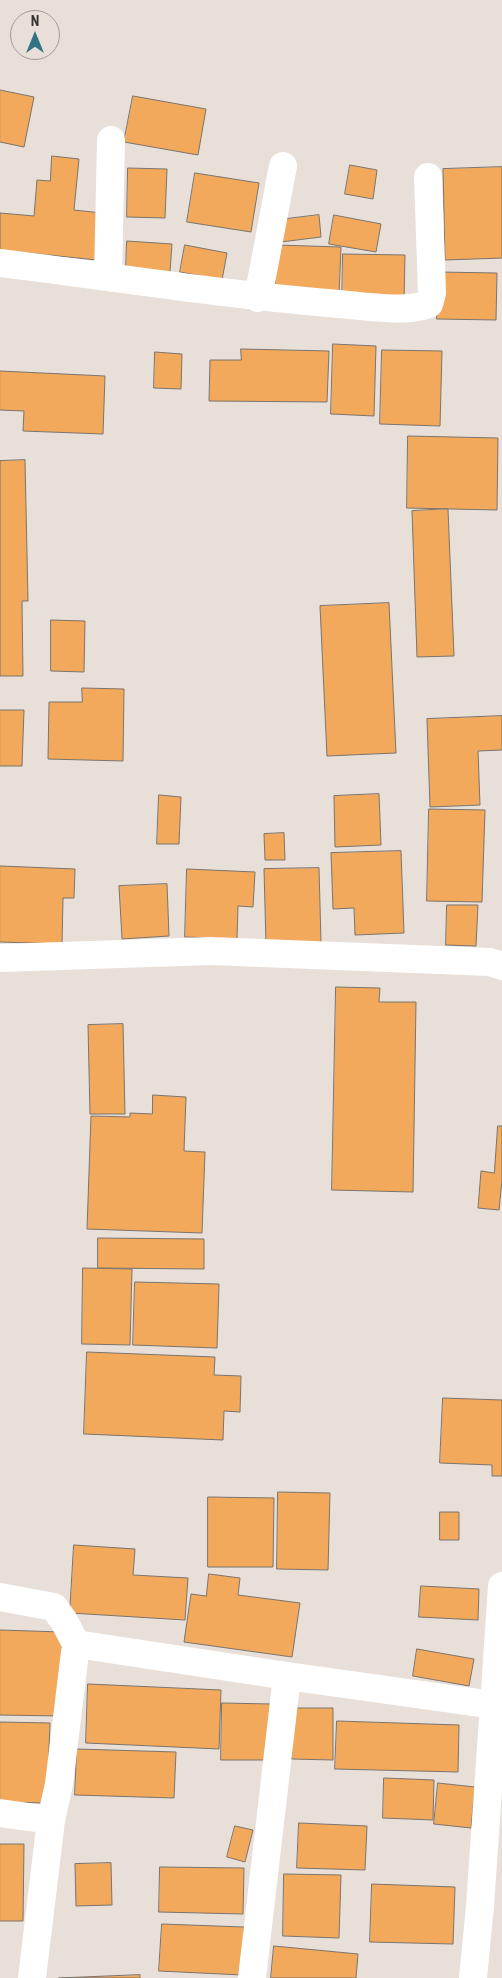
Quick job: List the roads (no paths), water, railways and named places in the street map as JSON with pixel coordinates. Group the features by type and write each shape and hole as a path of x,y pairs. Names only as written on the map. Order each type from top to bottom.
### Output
{"street":[{"path":"108,277 110,140"},
{"path":"258,298 283,166"},
{"path":"0,263 258,298 392,308 422,307 429,304 432,293 428,177"},
{"path":"0,958 211,951 490,962 502,966"},
{"path":"473,1978 495,1776 494,1705 502,1586"},
{"path":"0,1597 54,1606 76,1644 58,1784 51,1820 32,1978"},
{"path":"76,1644 494,1705"},
{"path":"252,1978 286,1676"},
{"path":"0,1813 51,1820"}]}
